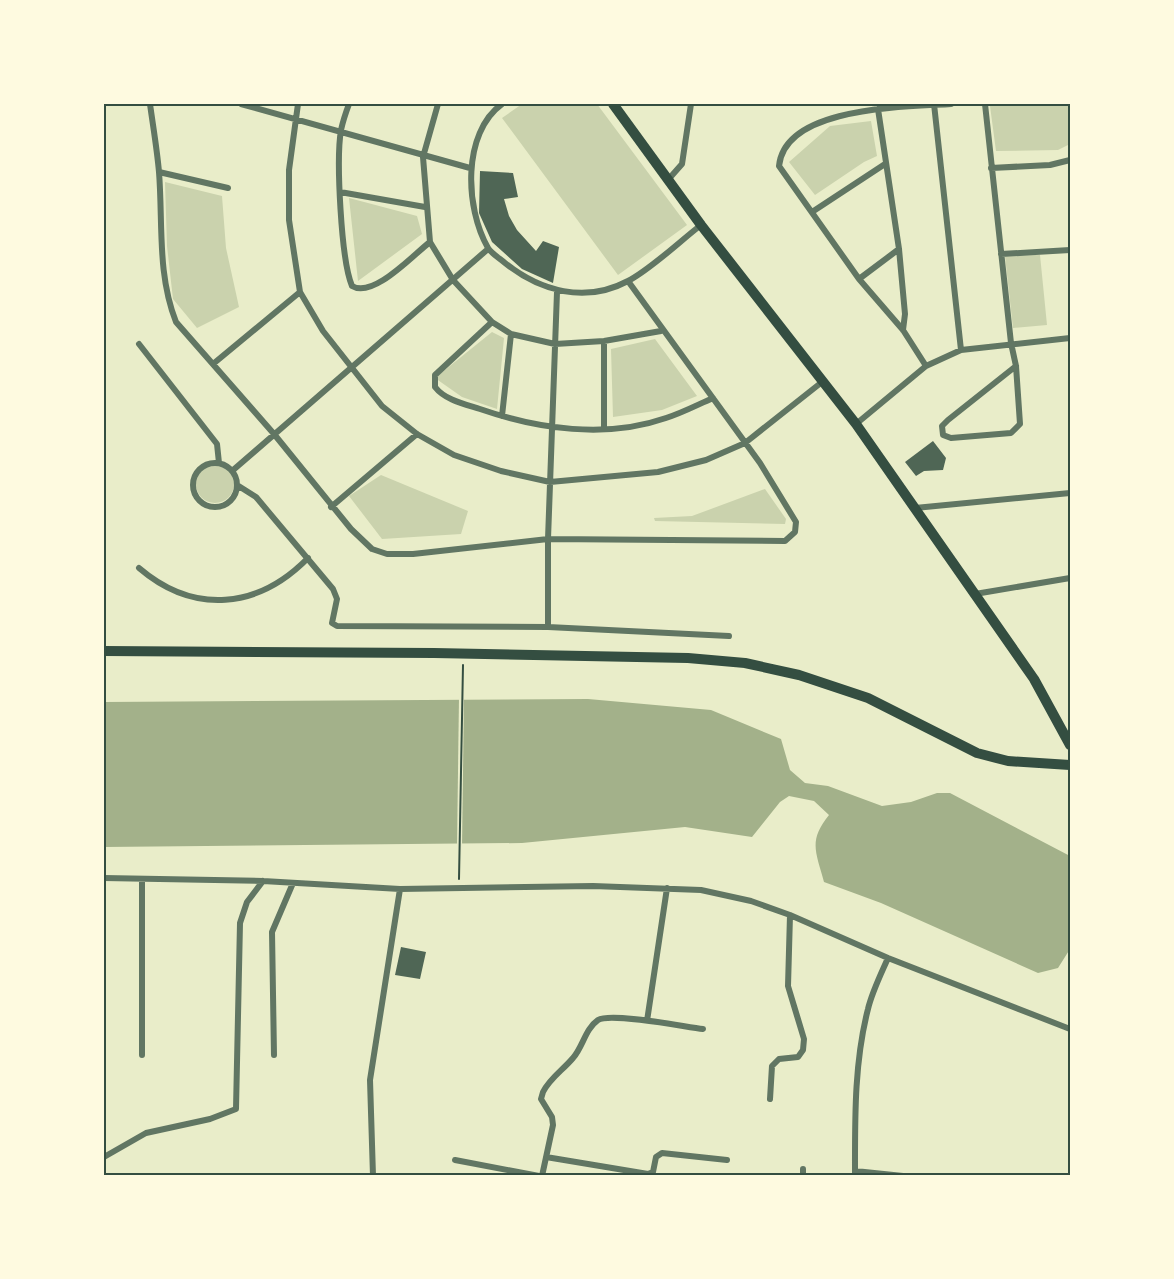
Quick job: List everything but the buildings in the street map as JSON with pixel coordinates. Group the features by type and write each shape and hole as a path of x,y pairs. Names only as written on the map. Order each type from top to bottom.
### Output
{"main road":[{"path":"613,104 700,225 856,424 1034,679 1071,745"},
{"path":"104,651 434,653 688,658 745,663 799,675 868,698 977,753 1008,761 1071,765"}],"street":[{"path":"150,104 159,172 162,271 167,299 182,330 274,434 331,507 372,549 387,554 413,554 548,538 785,541 795,532 796,522 745,443 661,331 628,281"},
{"path":"242,104 423,157 470,168"},
{"path":"298,104 294,119 289,170 289,220 300,292 323,332 382,406 417,434 454,455 501,471 550,482 658,472 706,460 745,443 822,382"},
{"path":"349,104 340,132 340,192 349,280 354,288 372,288 429,242"},
{"path":"438,104 423,157 429,242 453,280 492,322 511,334 555,344 604,341 661,331"},
{"path":"502,104 493,106 470,168 472,205 488,249 522,276 556,292 592,292 628,281 700,225"},
{"path":"667,181 682,164 691,104"},
{"path":"934,104 961,350"},
{"path":"926,366 903,330 860,279 779,166 784,148 817,123 835,116 878,109 951,104"},
{"path":"985,104 1011,343 1016,366 1021,416 1017,428 1011,433 951,438 943,435 941,429 948,420 1016,366"},
{"path":"878,109 898,249 905,314 903,330"},
{"path":"991,168 1050,165 1071,160"},
{"path":"812,212 885,164"},
{"path":"159,172 228,188"},
{"path":"340,192 425,207"},
{"path":"232,471 352,370 488,249"},
{"path":"860,279 898,249"},
{"path":"1001,254 1071,250"},
{"path":"213,364 300,292"},
{"path":"548,627 548,538 556,292"},
{"path":"492,322 444,363 434,380 435,387 447,397 502,416 552,428 604,428 665,419 713,398"},
{"path":"502,416 511,334"},
{"path":"856,424 926,366 961,350 1071,338"},
{"path":"604,341 604,428"},
{"path":"139,344 217,444 219,463"},
{"path":"331,507 417,434"},
{"path":"237,485 232,499 219,507 204,504 198,499 193,484 194,477 204,465 219,463 232,471 237,485 256,497 336,594 337,603 332,623 337,626 548,627 729,636"},
{"path":"915,508 1071,493"},
{"path":"139,568 176,592 205,599 232,599 271,587 308,558"},
{"path":"974,594 1071,578"},
{"path":"104,878 142,881 263,881 400,889 667,888 730,895 790,915 888,958 1071,1029"},
{"path":"142,881 142,1055"},
{"path":"104,1157 146,1133 210,1119 236,1109 240,923 247,902 263,881"},
{"path":"274,1056 272,933 292,883"},
{"path":"647,1021 667,888"},
{"path":"373,1176 370,1080 400,889"},
{"path":"770,1099 772,1066 779,1059 798,1057 803,1044 788,986 790,915"},
{"path":"888,958 868,1009 861,1045 855,1107 855,1173 903,1176"},
{"path":"455,1160 540,1176 553,1125 552,1117 541,1099 547,1084 572,1059 588,1031 600,1019 647,1021 703,1029"},
{"path":"546,1157 648,1173 653,1172 656,1157 662,1153 727,1160"}],"path":[{"path":"459,888 463,670"}],"shaded area":[{"path":"522,104 597,104 687,225 618,275 502,118"},
{"path":"1070,104 1070,144 1058,150 996,151 990,106"},
{"path":"871,121 877,156 864,162 815,195 789,162 830,126"},
{"path":"165,182 222,196 226,248 239,307 197,328 173,299 167,246"},
{"path":"349,198 417,216 422,234 358,281"},
{"path":"1040,255 1047,325 1013,328 1005,256"},
{"path":"492,332 504,338 497,409 462,397 435,378"},
{"path":"655,339 697,396 662,410 613,417 611,349"},
{"path":"215,465 228,471 234,484 228,497 215,503 202,497 196,484 202,471"},
{"path":"381,475 468,511 461,534 382,539 349,496"},
{"path":"765,489 786,519 785,524 655,521 654,518 692,516"},
{"path":"588,699 711,710 781,739 790,770 805,783 828,786 882,806 911,802 937,793 950,793 1070,856 1070,949 1058,968 1038,973 881,903 824,882 816,840 822,824 829,815 814,801 789,796 780,802 752,837 685,827 522,843 104,847 104,702"}],"pier":[{"path":"459,697 464,697 462,847 457,847"}]}
